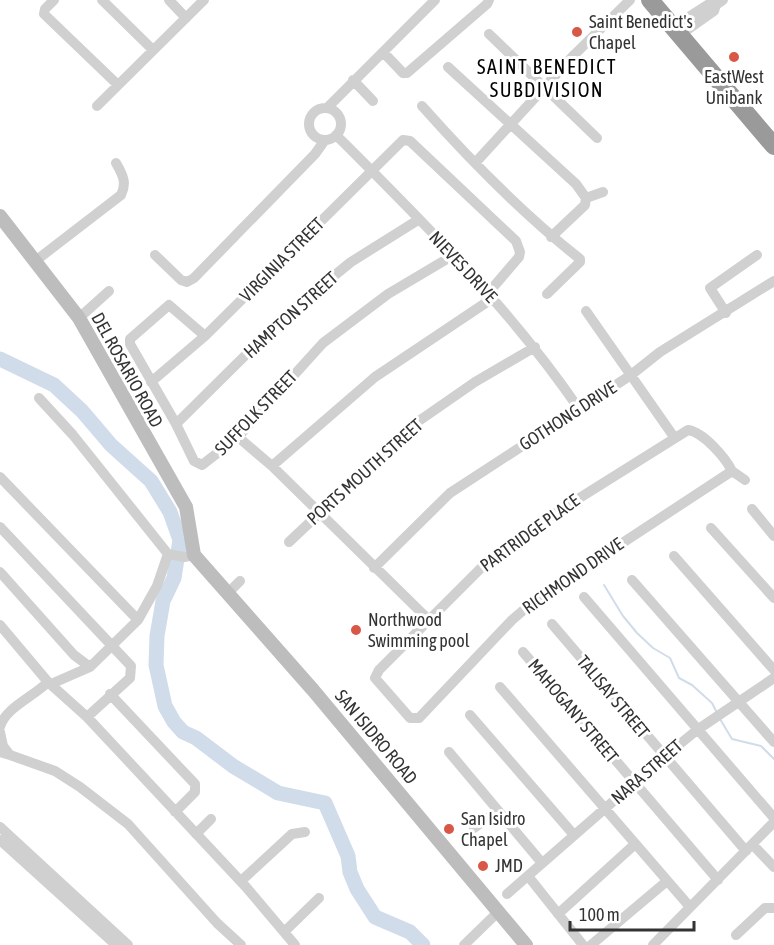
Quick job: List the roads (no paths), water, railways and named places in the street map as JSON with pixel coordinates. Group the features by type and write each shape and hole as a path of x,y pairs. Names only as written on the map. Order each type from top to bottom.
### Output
{"highway":[{"path":"650,0 774,146"}],"main road":[{"name":"DEL ROSARIO ROAD","path":"0,216 79,318 186,507 189,556"},
{"name":"SAN ISIDRO ROAD","path":"189,556 227,594 313,690 526,945"}],"street":[{"path":"54,0 45,9 44,15 118,85"},
{"path":"102,0 153,50"},
{"path":"169,0 186,18"},
{"path":"97,105 204,0"},
{"path":"325,140 312,133 309,123 313,113 327,108 435,0"},
{"path":"383,52 403,73 407,73 488,4 489,0"},
{"path":"476,162 630,0"},
{"path":"677,31 714,11 719,2"},
{"path":"489,34 597,138"},
{"path":"448,67 513,124 576,184 586,198 585,205 552,237"},
{"path":"353,80 373,101"},
{"path":"422,106 552,237 580,259 580,262 547,294"},
{"path":"155,255 181,280 187,282 194,278 308,162 325,140 336,135 341,126 339,116 327,108"},
{"name":"NIEVES DRIVE","path":"336,135 491,295 535,347 579,409"},
{"name":"VIRGINIA STREET","path":"152,381 205,336 399,142 410,141 516,241 520,252 519,257 491,295"},
{"path":"34,262 121,195 125,187 123,176 116,163"},
{"path":"586,198 603,192"},
{"name":"HAMPTON STREET","path":"176,424 288,313 351,261 418,220"},
{"path":"726,313 710,288 757,255"},
{"name":"SUFFOLK STREET","path":"205,336 174,309 165,305 130,339 130,344 176,424 194,461 202,465 206,465 238,437 323,343 388,294 452,256"},
{"name":"GOTHONG DRIVE","path":"374,568 450,493 631,375 660,352 773,284"},
{"path":"79,318 109,291"},
{"path":"272,466 375,377 491,295"},
{"path":"586,311 674,436"},
{"name":"PORTS MOUTH STREET","path":"289,542 386,448 413,425 475,382 535,347"},
{"path":"39,398 73,435 169,555 189,556"},
{"name":"PARTRIDGE PLACE","path":"381,686 375,675 495,556 538,524 674,436 688,430 694,431 706,441 732,471"},
{"path":"238,437 272,466 429,620"},
{"path":"732,471 745,480"},
{"name":"RICHMOND DRIVE","path":"381,686 410,718 419,718 512,620 534,601 732,471"},
{"path":"0,477 138,620"},
{"path":"752,509 774,536"},
{"path":"0,527 131,666 132,674 87,717"},
{"path":"711,528 774,598"},
{"path":"0,727 3,714 28,700 49,683 90,667 114,646 138,620 157,586 169,555"},
{"path":"674,556 774,670"},
{"path":"0,572 74,655 90,667"},
{"path":"632,580 774,742"},
{"path":"227,594 240,581"},
{"path":"584,597 774,820 750,848 653,945"},
{"name":"TALISAY STREET","path":"552,624 664,756 750,848 774,867"},
{"path":"0,625 49,683 87,717 241,881 294,945"},
{"name":"MAHOGANY STREET","path":"523,652 718,880"},
{"name":"NARA STREET","path":"507,894 664,756 697,730 774,678"},
{"path":"500,687 634,845 690,907"},
{"path":"110,694 195,784 195,792 175,812"},
{"path":"470,715 574,835"},
{"path":"0,732 5,753 55,771 128,824 217,923 241,945"},
{"path":"449,752 542,863"},
{"path":"474,828 498,811"},
{"path":"196,834 211,819"},
{"path":"0,827 128,945"},
{"path":"241,881 292,834 305,832"},
{"path":"0,840 116,945"},
{"path":"558,914 634,845"},
{"path":"528,876 583,945"},
{"path":"591,945 667,881"},
{"path":"284,932 319,898"},
{"path":"736,935 765,908 774,908"},
{"path":"464,945 498,912"}],"waterway":[{"path":"0,359 54,385 82,411 111,445 151,481 170,512 180,540 174,578 163,601 157,636 156,665 165,706 174,722 183,732 196,738 233,766 278,793 325,803 348,856 350,872 357,889 375,917 410,932 423,945"},
{"path":"604,585 623,616 637,633 653,648 670,658 679,678 692,685 712,703 716,711"},
{"path":"720,719 732,739 761,746 774,759"}],"place":[{"name":"Saint Benedict's Chapel","path":"577,32"},
{"name":"EastWest Unibank","path":"734,57"},
{"name":"Northwood Swimming pool","path":"356,630"},
{"name":"San Isidro Chapel","path":"449,829"},
{"name":"JMD","path":"483,866"}],"district":[{"name":"SAINT BENEDICT SUBDIVISION","path":"547,78"}]}
